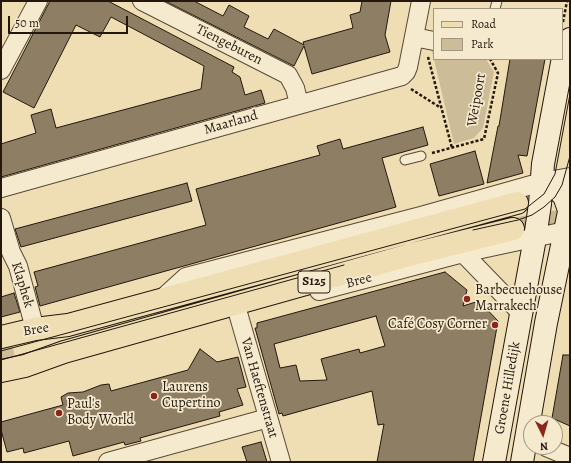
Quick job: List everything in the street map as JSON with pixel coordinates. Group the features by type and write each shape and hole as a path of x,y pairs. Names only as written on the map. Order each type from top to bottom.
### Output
{"main road":[{"name":"Bree","path":"1,337 34,329 68,325 164,297 516,203"},
{"name":"Bree","path":"1,371 25,366 64,352 115,337 409,255 513,230"}],"street":[{"path":"1,70 38,1"},
{"name":"Tiengeburen","path":"142,1 288,75 295,88 299,104"},
{"path":"397,77 406,72 421,1"},
{"path":"414,38 433,41"},
{"name":"Groene Hilledijk","path":"494,462 535,238 540,204 543,164 562,63 570,39"},
{"name":"Maarland","path":"1,188 397,77"},
{"name":"Bree","path":"164,297 186,277 421,216 542,182 570,177"},
{"path":"542,182 559,191 564,196 568,220"},
{"name":"Groene Hilledijk","path":"540,204 544,224 553,230 568,220"},
{"name":"Klaphek","path":"1,218 11,252 18,266 34,329"},
{"name":"Groene Hilledijk","path":"538,415 568,220"},
{"name":"Bree","path":"115,337 122,340 131,341 463,253 535,238 568,220"},
{"path":"463,253 522,314"},
{"name":"Van Haeftenstraat","path":"238,313 281,462"},
{"path":"108,462 268,418"}],"lane":[{"path":"406,160 421,156"}],"path":[{"path":"563,22 566,1"},
{"path":"414,38 426,51 452,148"},
{"name":"Weipoort","path":"421,156 484,139 498,73 491,60"},
{"path":"397,77 405,86 441,108"}],"green space":[{"path":"434,60 487,60 494,72 483,128 474,138 454,144"},
{"path":"12,343 16,363 1,366 1,344"}],"building":[{"path":"50,1 108,1 234,67 232,72 240,77 245,95 261,90 265,103 1,177 1,144 36,133 31,115 51,109 56,128 201,89 204,66 111,17 100,37 76,25 34,108 3,92"},
{"path":"165,1 194,1 223,16 229,5 249,16 244,27 268,39 274,29 304,45 303,42 353,28 350,15 360,12 362,1 391,1 385,35 390,52 312,74 304,46 294,66"},
{"path":"510,60 545,60 527,156 518,155 523,173 487,183 499,126"},
{"path":"423,127 428,145 382,158 396,207 40,306 35,287 38,286 34,272 206,225 196,189 320,155 317,146 340,139 343,149"},
{"path":"475,151 484,184 439,196 430,164"},
{"path":"187,183 192,201 21,247 15,229"},
{"path":"445,272 467,290 463,306 479,301 498,321 473,462 377,462 384,424 378,425 372,391 283,416 282,413 279,414 255,328 257,328 257,323","holes":["376,316 385,346 360,353 359,349 321,359 327,380 300,381 296,365 280,368 274,344"]},
{"path":"14,293 20,312 1,317 1,297"},
{"name":"Laurens Cupertino","path":"200,349 217,362 238,357 246,387 237,389 243,405 219,412 220,416 140,438 141,441 125,445 124,442 73,456 69,441 24,453 23,448 7,452 1,430 1,422 63,405 61,397 68,393 83,392 101,385 109,384 111,391 188,370"},
{"path":"563,355 570,355 570,426 563,423 563,415 553,415"},
{"path":"261,442 267,462 247,462 242,447"}],"tunnel":[{"path":"513,229 570,219"}],"tram line":[{"path":"1,351 525,209 544,194 555,174 570,94"},
{"path":"473,230 518,220 532,215 544,207 555,197 562,185 570,156"},
{"path":"1,360 344,265"}],"place":[{"name":"Barbecuehouse Marrakech","path":"467,299"},
{"name":"Café Cosy Corner","path":"495,325"},
{"name":"Laurens Cupertino","path":"154,396"},
{"name":"Paul's Body World","path":"59,413"}]}
